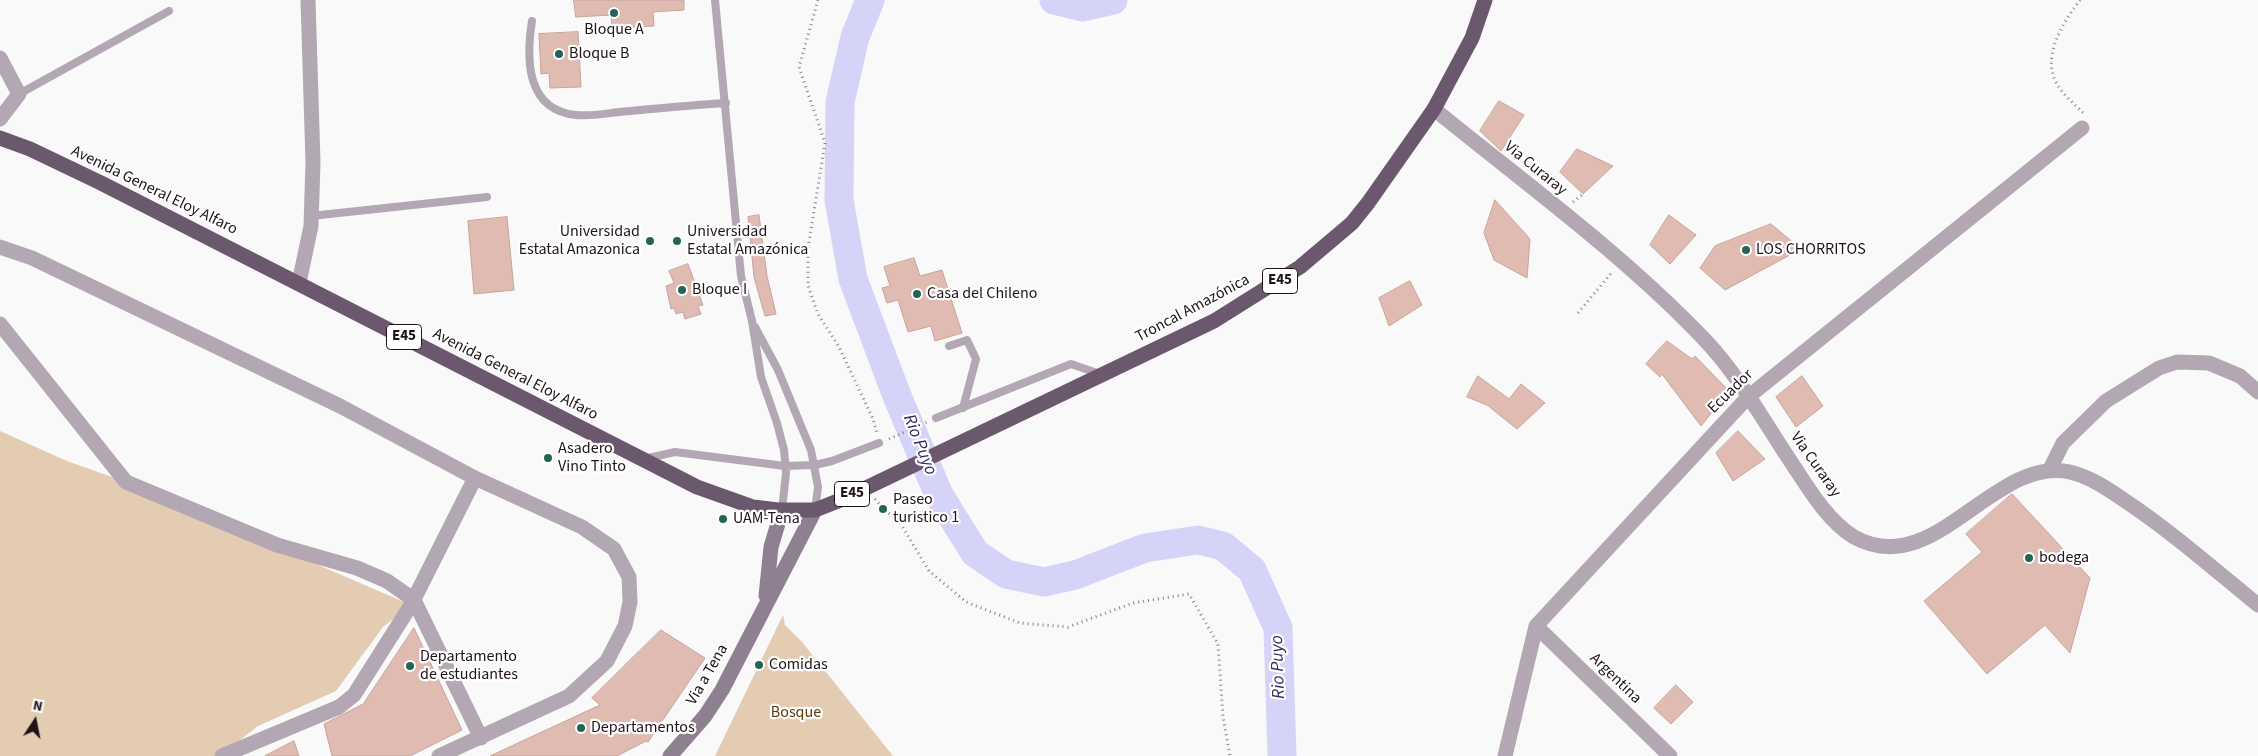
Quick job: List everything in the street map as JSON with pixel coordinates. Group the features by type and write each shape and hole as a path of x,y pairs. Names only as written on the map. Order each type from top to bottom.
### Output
{"highway":[{"name":"Troncal Amazónica","path":"889,477 1235,310 1300,267 1331,242 1368,203 1434,109 1472,38 1485,0"},
{"name":"Avenida General Eloy Alfaro","path":"0,138 30,149 101,183 641,459 697,487 735,502 753,507 782,510 814,510 889,477"}],"main road":[{"name":"Via a Tena","path":"765,605 771,547 782,510"},
{"name":"Via a Tena","path":"670,756 705,716 722,690 814,510"}],"street":[{"path":"298,283 311,216 313,162 308,0"},
{"path":"0,58 19,94 0,118"},
{"name":"Via Curaray","path":"1434,109 1621,261 1705,341 1748,397 1821,507 1853,537 1878,545 1904,545 1931,537 2014,480 2048,471 2069,472 2098,483 2163,527 2258,605"},
{"name":"Ecuador","path":"1504,756 1536,626 1748,397 2082,128"},
{"path":"0,247 32,258 331,402 476,478 582,527 614,549 629,577 630,602 625,626 607,661 569,696 439,756"},
{"path":"0,324 126,482 277,545 357,568 387,581 414,600 481,738"},
{"path":"2048,471 2063,443 2106,401 2160,368 2177,362 2209,363 2240,376 2258,392"},
{"path":"222,756 339,707 354,695 414,600 476,478"},
{"name":"Argentina","path":"1536,626 1664,754"}],"lane":[{"path":"715,0 741,276 752,321 761,376 777,423 785,466 782,510"},
{"path":"19,94 169,11"},
{"path":"532,21 529,53 531,74 541,98 556,109 582,115 726,103"},
{"path":"311,216 487,197"},
{"path":"752,321 778,370 811,450 818,486 814,510"},
{"path":"949,346 967,340 976,359 963,408"},
{"path":"936,418 1071,364 1102,374"},
{"path":"641,459 675,452 785,466 814,465 832,461 880,443"}],"path":[{"path":"818,0 799,67 825,143 808,248 808,286 818,314 839,347 873,419 880,443 936,418"},
{"path":"2080,0 2065,20 2055,44 2051,61 2052,74 2058,86 2083,113 2085,121 2082,128"},
{"path":"1578,313 1621,261"},
{"path":"883,509 900,522 929,571 966,602 1020,623 1068,627 1133,603 1189,594 1218,644 1223,717 1230,756"}],"green space":[{"path":"0,431 67,461 126,482 411,605 383,627 336,691 258,726 220,756 0,756"},
{"name":"Bosque","path":"783,615 785,625 802,642 893,756 715,756"}],"building":[{"name":"Bloque A","path":"574,0 684,0 684,10 653,12 654,26 612,29 611,15 576,17"},
{"name":"Bloque B","path":"578,32 581,87 550,88 549,73 541,74 539,34"},
{"path":"1499,101 1524,115 1501,151 1480,131"},
{"path":"1577,149 1613,166 1583,194 1560,172"},
{"path":"1495,200 1530,239 1527,278 1494,260 1484,233"},
{"path":"759,215 767,276 776,314 765,316 754,277 748,217"},
{"path":"1669,215 1696,235 1670,264 1650,245"},
{"path":"507,217 514,290 474,294 468,221"},
{"path":"1771,224 1801,249 1725,290 1700,268 1715,246"},
{"name":"Casa del Chileno","path":"914,258 920,276 942,270 962,333 935,341 931,326 908,332 898,300 887,303 882,288 890,286 884,267"},
{"name":"Bloque I","path":"688,264 703,305 698,306 701,314 685,319 683,312 676,314 674,308 671,309 666,286 674,283 669,271"},
{"path":"1410,281 1422,305 1389,326 1379,298"},
{"path":"1667,341 1692,359 1695,356 1729,391 1701,426 1662,374 1660,377 1646,364"},
{"path":"1478,376 1509,399 1521,384 1545,403 1517,429 1487,405 1467,397"},
{"path":"1802,376 1823,406 1796,427 1776,397"},
{"path":"1738,431 1765,459 1733,481 1716,453"},
{"path":"2012,494 2090,578 2070,653 2045,625 1987,674 1924,601 1982,552 1966,534"},
{"name":"Departamento de estudiantes","path":"414,628 462,730 410,756 332,756 324,724 363,704"},
{"path":"661,630 705,658 648,742 646,741 617,756 490,756 600,705 592,698"},
{"path":"1676,685 1693,702 1671,724 1654,708"},
{"path":"294,741 299,756 265,756"}],"waterway":[{"name":"Rio Puyo","path":"870,0 855,37 840,102 839,200 853,279 897,396 939,495 975,553 1006,574 1044,582 1075,575 1145,548 1198,540 1223,546 1252,570 1278,628 1282,756"},
{"name":"Rio Puyo","path":"1054,0 1082,7 1113,0"}],"place":[{"name":"Bloque A","path":"614,13"},
{"name":"Bloque B","path":"559,54"},
{"name":"Universidad Estatal Amazonica","path":"650,241"},
{"name":"Universidad Estatal Amazónica","path":"677,241"},
{"name":"LOS CHORRITOS","path":"1746,250"},
{"name":"Bloque I","path":"682,290"},
{"name":"Casa del Chileno","path":"917,294"},
{"name":"Asadero Vino Tinto","path":"548,458"},
{"name":"Paseo turistico 1","path":"883,509"},
{"name":"UAM-Tena","path":"723,519"},
{"name":"bodega","path":"2029,558"},
{"name":"Comidas","path":"759,665"},
{"name":"Departamento de estudiantes","path":"410,666"},
{"name":"Departamentos","path":"581,728"}]}
